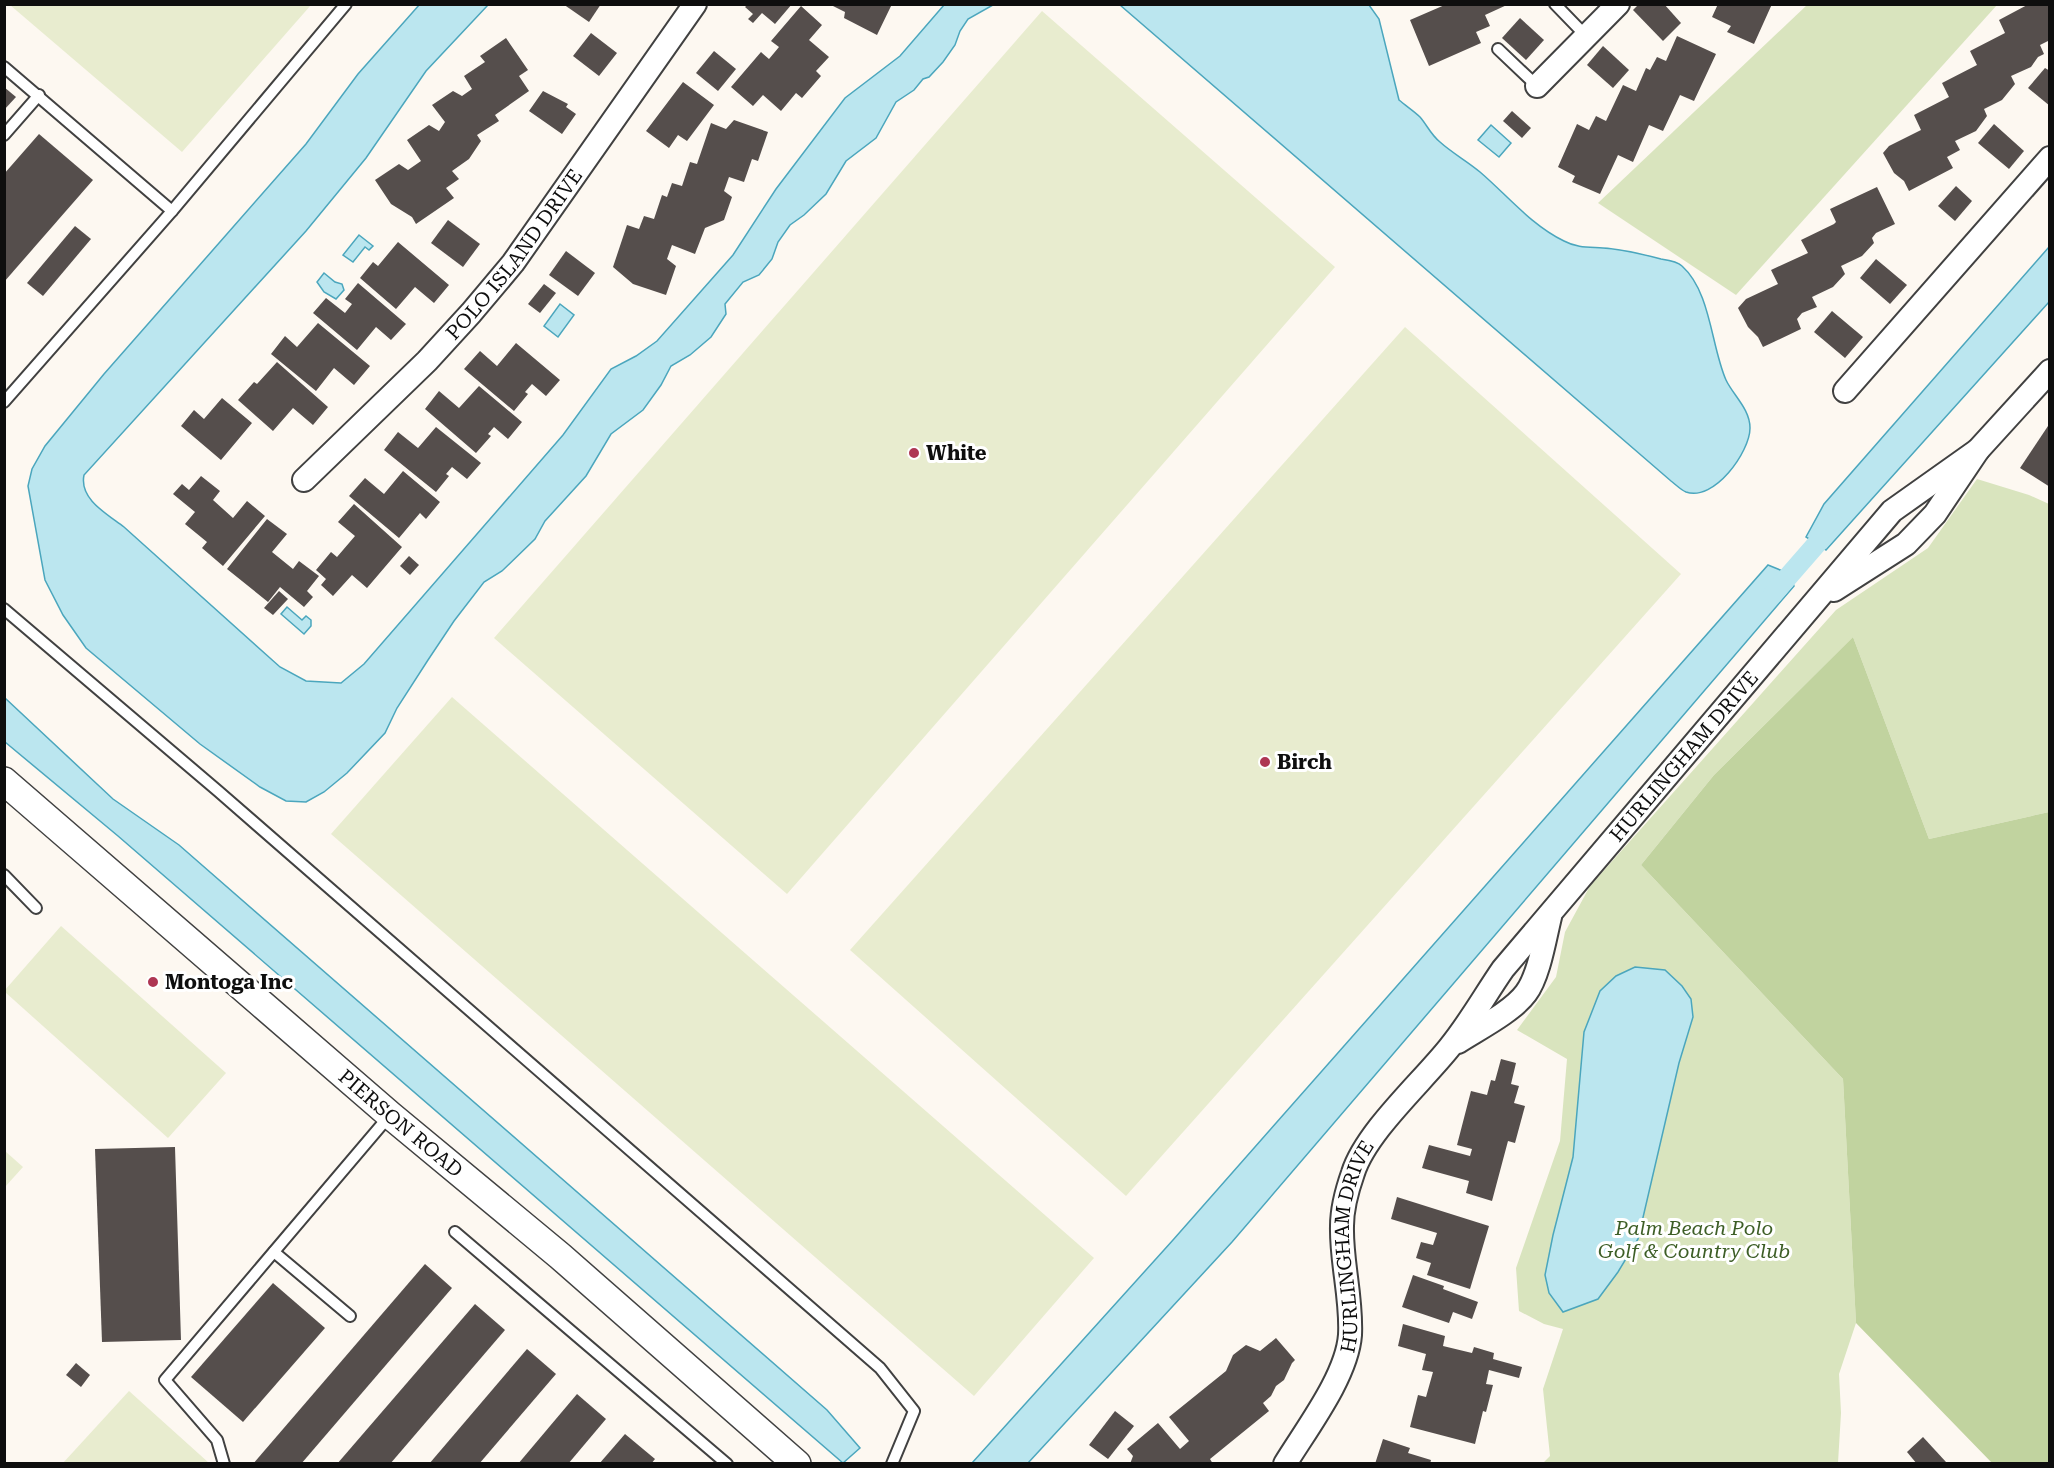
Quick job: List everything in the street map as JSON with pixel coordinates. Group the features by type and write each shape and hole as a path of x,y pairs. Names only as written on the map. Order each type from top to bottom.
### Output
{"street":[{"name":"POLO ISLAND DRIVE","path":"304,480 427,361 471,314 513,263 695,4"},
{"path":"1537,86 1618,4"},
{"path":"1845,391 2049,158"},
{"name":"HURLINGHAM DRIVE","path":"1816,601 1906,544 1935,514 1978,450 2049,371"},
{"name":"HURLINGHAM DRIVE","path":"1286,1464 1337,1378 1347,1349 1350,1334 1350,1305 1342,1227 1346,1194 1353,1170 1361,1155 1379,1129 1450,1046 1503,969 1892,511 1978,450"},
{"name":"PIERSON ROAD","path":"4,781 390,1115 569,1264 791,1462"},
{"name":"HURLINGHAM DRIVE","path":"1450,1046 1500,1015 1527,992 1539,964 1551,912"}],"lane":[{"path":"4,402 172,211 346,4"},
{"path":"1555,4 1586,36"},
{"path":"1498,49 1537,86"},
{"path":"4,67 172,211"},
{"path":"4,135 39,95"},
{"path":"4,609 218,791 880,1368 914,1411 892,1464"},
{"path":"4,875 36,908"},
{"path":"225,1464 217,1440 165,1380 390,1115"},
{"path":"455,1232 727,1464"},
{"path":"274,1252 350,1316"}],"green space":[{"path":"10,5 311,5 182,152"},
{"path":"1807,5 1997,5 1736,295 1598,203"},
{"name":"White","path":"1042,11 1335,267 787,894 494,638"},
{"name":"Birch","path":"1405,327 1681,574 1126,1196 850,950"},
{"name":"Palm Beach Polo Golf & Country Club","path":"1977,479 2029,495 2049,504 2049,812 1929,839 1853,637 1714,775 1641,865 1843,1079 1856,1323 1839,1374 1841,1413 1838,1463 1543,1463 1550,1456 1543,1389 1563,1329 1544,1324 1519,1311 1516,1268 1560,1141 1567,1059 1517,1030 1556,977 1565,932 1590,886 1836,610 1928,548"},
{"path":"1853,637 1929,839 2049,812 2049,1463 1992,1463 1856,1323 1843,1079 1641,865 1714,775"},
{"path":"452,697 1094,1258 974,1396 331,834"},
{"path":"61,926 226,1073 168,1138 5,992"},
{"path":"5,1151 23,1167 5,1187"},
{"path":"129,1391 209,1463 63,1463"}],"water":[{"path":"420,4 488,5 426,71 366,158 306,231 84,475 86,491 96,505 124,527 280,667 306,681 341,683 364,664 563,435 611,369 636,356 657,341 733,255 776,189 845,98 900,56 944,5 993,5 968,19 955,45 943,62 914,90 896,102 876,138 846,161 826,194 790,225 778,242 772,259 759,275 743,282 725,304 726,314 711,337 690,355 671,366 643,410 611,434 586,476 545,521 535,539 502,571 484,582 428,660 397,708 385,733 347,773 324,792 306,802 286,801 260,787 200,744 86,648 63,615 45,580 28,486 32,469 45,446 104,374 306,144 358,74"},
{"path":"1120,5 1369,5 1379,19 1399,100 1420,117 1449,150 1480,172 1541,227 1569,243 1672,261 1680,264 1692,277 1705,305 1726,380 1744,408 1749,421 1750,428 1744,450 1729,473 1708,490 1697,493 1686,492 1680,488"},
{"path":"1491,125 1511,143 1499,157 1478,140"},
{"path":"359,235 373,246 369,250 365,247 353,262 343,255"},
{"path":"2049,247 2049,302 1826,550 1806,537 1824,504"},
{"path":"324,273 335,282 342,284 344,290 336,299 324,292 317,282"},
{"path":"560,304 574,315 558,337 544,326"},
{"path":"1768,565 1790,574 1794,586 1232,1242 1028,1463 972,1463 1173,1240"},
{"path":"287,607 302,620 306,616 311,620 311,626 304,634 281,614"},
{"path":"5,698 113,799 179,845 827,1410 860,1448 843,1463 118,836 5,742"},
{"path":"1635,967 1665,970 1682,986 1691,999 1693,1017 1679,1063 1638,1239 1598,1299 1563,1312 1549,1293 1545,1275 1573,1157 1584,1032 1600,991 1616,976"}],"building":[{"path":"563,4 601,4 589,22"},
{"path":"748,4 792,4 775,24 762,13 753,23 748,19 753,14 745,7"},
{"path":"829,4 892,4 877,35 844,18 845,12"},
{"path":"1447,4 1509,4 1485,15 1490,26 1476,32 1481,43 1429,66 1410,20"},
{"path":"1639,4 1664,4 1681,23 1663,41 1633,10"},
{"path":"1718,4 1772,4 1754,44 1727,32 1731,26 1712,17"},
{"path":"2029,4 2050,4 2050,40 2040,45 2044,54 2038,57 2031,67 2011,76 2015,84 2002,100 1984,109 1987,116 1976,131 1955,141 1960,150 1947,157 1953,168 1909,191 1904,181 1894,173 1883,153 1889,146 1921,130 1914,115 1949,97 1942,83 1977,65 1970,51 2005,33 1999,20"},
{"path":"801,6 822,25 809,40 829,57 816,71 821,76 802,98 796,93 781,111 763,95 753,106 731,87 761,52 769,59 779,47 771,41"},
{"path":"1520,18 1544,40 1526,60 1502,38"},
{"path":"591,33 617,53 599,76 573,56"},
{"path":"1677,36 1716,54 1694,101 1680,95 1663,131 1649,125 1633,162 1618,155 1600,194 1572,182 1575,176 1558,167 1577,124 1589,130 1596,116 1606,121 1623,85 1636,91 1646,68 1650,70 1657,57 1666,61"},
{"path":"506,38 528,70 519,76 529,91 495,115 499,121 477,135 481,141 469,159 452,171 459,179 446,188 454,198 416,224 412,217 391,204 375,180 399,164 408,170 421,161 407,140 429,125 439,131 445,122 432,105 453,91 462,96 472,89 464,76 485,62 480,56"},
{"path":"1603,46 1629,70 1613,88 1587,65"},
{"path":"714,51 736,69 718,91 696,73"},
{"path":"2045,68 2050,71 2050,106 2028,88"},
{"path":"683,82 714,105 687,141 678,135 669,148 646,131"},
{"path":"4,87 16,97 4,110"},
{"path":"543,91 568,104 566,107 576,114 562,134 529,111"},
{"path":"1512,111 1531,128 1522,138 1503,121"},
{"path":"734,120 768,132 758,161 752,159 744,182 729,177 724,191 732,197 724,220 705,228 695,254 672,245 667,259 676,266 666,295 633,284 613,267 627,225 639,229 644,216 654,219 662,195 667,197 672,183 682,186 690,162 697,164 711,123 726,129"},
{"path":"1994,124 2024,151 2009,169 1978,143"},
{"path":"39,134 93,180 4,282 4,174"},
{"path":"1956,186 1972,201 1955,221 1938,206"},
{"path":"1877,187 1895,224 1876,233 1872,238 1874,243 1862,256 1841,266 1845,274 1833,287 1812,297 1817,307 1802,313 1797,319 1801,329 1763,347 1758,337 1748,327 1738,308 1746,299 1778,284 1771,270 1808,253 1801,240 1836,222 1830,209"},
{"path":"448,220 480,244 463,267 431,243"},
{"path":"75,226 91,239 43,296 27,283"},
{"path":"398,242 449,285 434,303 415,287 396,309 360,278 373,262 378,266"},
{"path":"566,251 595,273 578,296 549,275"},
{"path":"1876,259 1907,285 1890,304 1860,278"},
{"path":"358,283 406,324 391,340 376,327 357,350 313,313 326,298 345,313 352,304 345,299"},
{"path":"544,284 556,293 540,313 528,304"},
{"path":"1832,311 1863,337 1845,358 1814,332"},
{"path":"318,323 370,366 354,385 334,368 316,391 271,354 285,336 297,347"},
{"path":"516,343 560,380 546,396 532,384 525,392 528,394 514,411 464,369 480,351 497,366"},
{"path":"277,362 328,407 313,425 293,408 273,431 238,400"},
{"path":"479,386 522,422 508,439 494,427 488,434 491,436 476,453 425,409 439,391 459,408"},
{"path":"222,398 252,423 221,460 181,426 194,410 204,419"},
{"path":"2050,423 2050,487 2020,468"},
{"path":"436,427 481,463 467,479 452,467 446,474 449,476 436,492 384,450 398,432 418,448"},
{"path":"403,471 440,502 426,519 420,513 399,538 349,496 365,478 384,494"},
{"path":"201,476 220,491 213,500 233,518 247,501 265,516 223,566 202,548 207,542 185,524 195,512 173,494 182,484 189,490"},
{"path":"354,504 402,547 367,588 352,575 333,596 321,585 326,579 316,570 331,552 337,557 355,536 338,522"},
{"path":"267,519 287,534 272,552 293,569 299,561 319,576 307,591 313,597 304,607 280,587 268,602 227,569"},
{"path":"409,556 419,565 410,575 400,566"},
{"path":"279,591 288,599 273,615 264,608"},
{"path":"1501,1059 1516,1063 1511,1084 1519,1086 1514,1103 1525,1106 1515,1143 1508,1141 1492,1201 1466,1193 1469,1181 1422,1168 1429,1145 1470,1156 1472,1149 1457,1145 1471,1091 1487,1095 1491,1080 1495,1081"},
{"path":"175,1147 181,1340 102,1342 95,1149"},
{"path":"1397,1197 1489,1226 1470,1289 1427,1275 1431,1263 1416,1258 1421,1242 1433,1245 1437,1233 1391,1219"},
{"path":"425,1264 452,1288 301,1464 253,1464"},
{"path":"1413,1275 1478,1302 1472,1319 1453,1312 1449,1323 1402,1307"},
{"path":"273,1283 325,1328 243,1422 191,1377"},
{"path":"475,1304 505,1330 390,1464 337,1464"},
{"path":"1403,1324 1445,1336 1443,1346 1472,1353 1474,1347 1494,1353 1493,1359 1522,1367 1519,1378 1489,1370 1486,1384 1493,1385 1486,1412 1483,1411 1475,1444 1410,1427 1418,1395 1426,1397 1433,1372 1422,1370 1426,1354 1398,1346"},
{"path":"1276,1338 1295,1360 1284,1380 1276,1386 1271,1396 1263,1403 1269,1411 1210,1459 1213,1464 1130,1464 1133,1456 1127,1449 1158,1423 1180,1449 1189,1441 1169,1417 1226,1371 1233,1355 1246,1345 1260,1351"},
{"path":"527,1349 556,1374 479,1464 429,1464"},
{"path":"76,1363 90,1375 81,1387 66,1375"},
{"path":"577,1394 606,1419 568,1464 518,1464"},
{"path":"1115,1411 1134,1426 1108,1459 1089,1445"},
{"path":"625,1434 655,1459 651,1464 599,1464"},
{"path":"1923,1437 1946,1462 1945,1464 1917,1464 1907,1452"},
{"path":"1383,1439 1410,1448 1408,1453 1431,1460 1430,1464 1375,1464"}],"waterway":[{"path":"1773,594 1834,524"}],"place":[{"name":"White","path":"914,453"},
{"name":"Birch","path":"1265,762"},
{"name":"Montoga Inc","path":"153,982"}]}
